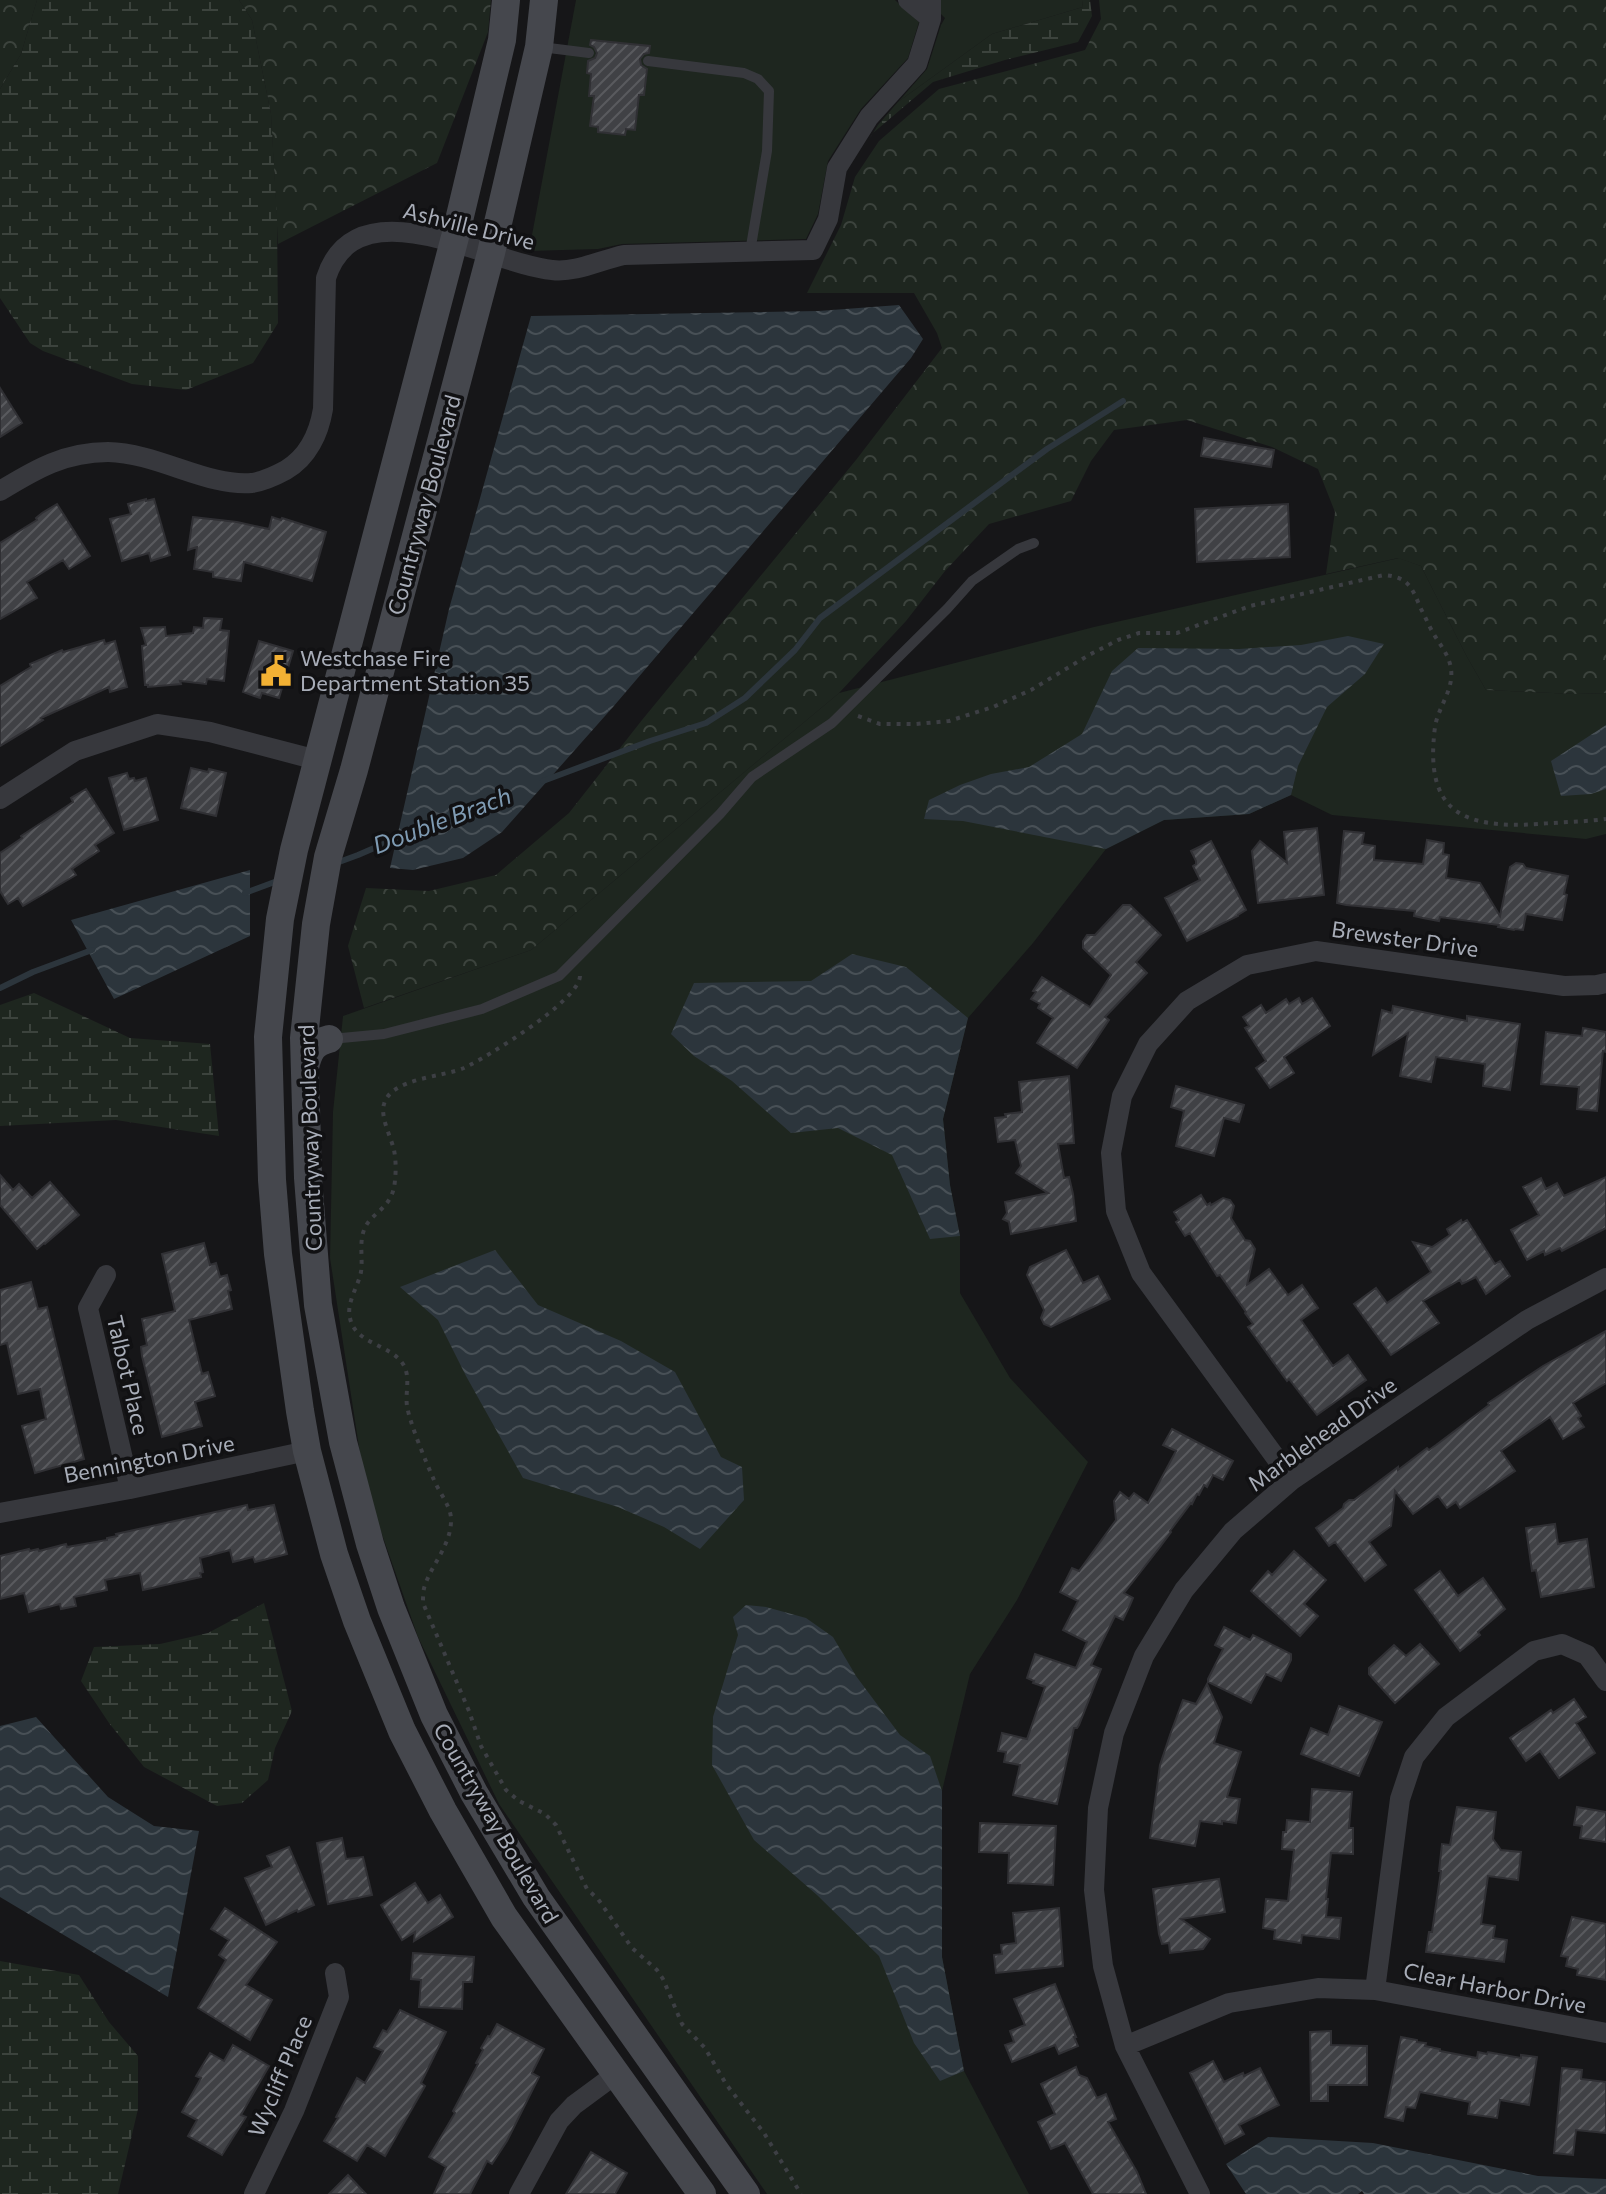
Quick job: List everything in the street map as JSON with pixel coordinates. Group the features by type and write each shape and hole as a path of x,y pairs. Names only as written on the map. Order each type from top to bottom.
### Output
{"street":[{"name":"Countryway Boulevard","path":"506,0 502,40 453,242 294,850 280,919 268,1037 272,1180 278,1254 307,1451 334,1554 357,1621 402,1731 443,1811 504,1917 702,2194"},
{"name":"Countryway Boulevard","path":"544,0 539,47 491,253 354,770 328,857 316,924 304,1038 308,1178 318,1305 343,1442 370,1544 391,1608 434,1715 474,1793 536,1897 746,2194"},
{"name":"Ashville Drive","path":"0,491 38,468 72,455 105,452 142,456 230,482 252,483 272,478 291,467 304,455 320,424 323,409 326,278 330,265 353,241 367,234 387,230 453,242 533,268 556,271 624,255 813,250 828,219 837,168 869,117 917,64 931,10 908,0"},
{"path":"502,40 539,47"},
{"path":"0,799 75,751 157,724 210,732 354,770"},
{"name":"Brewster Drive","path":"1292,1480 1141,1273 1116,1211 1111,1153 1122,1096 1148,1044 1187,1001 1247,965 1316,951 1564,986 1606,983"},
{"path":"305,1067 312,1047 319,1041 329,1039"},
{"name":"Talbot Place","path":"106,1275 88,1308 130,1489"},
{"name":"Marblehead Drive","path":"1200,2194 1125,2046 1103,1966 1094,1890 1098,1808 1114,1733 1144,1656 1184,1590 1233,1531 1292,1480 1527,1320 1606,1278"},
{"path":"307,1451 343,1442"},
{"name":"Bennington Drive","path":"0,1513 307,1451"},
{"name":"Clear Harbor Drive","path":"1375,1990 1400,1799 1414,1757 1446,1717 1534,1651 1562,1644 1587,1655 1606,1681"},
{"name":"Wycliff Place","path":"254,2194 294,2111 339,1997 335,1973"},
{"name":"Clear Harbor Drive","path":"1125,2046 1229,2003 1318,1988 1375,1990 1606,2033"},
{"path":"519,2194 559,2121 574,2105 646,2053"}],"lane":[{"path":"539,47 589,53"},
{"path":"648,61 744,73 758,79 769,91 767,151 750,252"},
{"path":"308,1003 316,1028 329,1039 384,1034 482,1009 559,976 720,814 752,777 832,723 972,581 1018,549 1034,543"}],"path":[{"path":"847,709 865,720 880,724 949,721 993,707 1031,690 1099,650 1139,633 1177,633 1250,606 1384,575 1399,576 1410,585 1451,667 1451,685 1436,724 1432,767 1444,801 1460,815 1483,823 1510,826 1606,819"},
{"path":"577,959 580,982 540,1020 463,1068 400,1086 385,1099 383,1108 395,1155 395,1183 385,1208 364,1228 361,1270 349,1309 350,1319 355,1329 395,1355 403,1365 407,1375 407,1406 427,1465 451,1517 448,1541 424,1587 423,1603 481,1746 506,1790 519,1801 545,1814 556,1825 587,1889 598,1899 632,1948 657,1970 682,2024 705,2048 726,2084 764,2133 801,2194"}],"green space":[{"path":"0,0 37,0 21,54 0,89"},
{"path":"37,0 239,0 252,20 271,114 277,217 278,323 253,363 186,390 132,384 43,351 30,343 0,298 0,89 21,54"},
{"path":"239,0 491,0 488,32 437,163 278,244 271,114 252,20"},
{"path":"576,0 895,0 919,22 908,58 861,109 828,161 818,214 806,239 622,244 598,249 529,251"},
{"path":"941,0 1082,0 1083,7 992,34 898,102 927,69 945,18 941,14"},
{"path":"1082,0 1090,0 1092,16 1078,42 933,82 873,133 898,102 992,34 1083,7"},
{"path":"1099,0 1606,0 1606,693 1486,690 1421,566 1398,558 1326,574 1335,512 1318,469 1272,447 1187,420 1114,430 1091,461 1071,501 989,524 839,693 531,950 364,1008 348,946 366,888 429,891 496,875 569,813 856,460 942,348 914,293 807,293 841,225 855,177 879,141 939,89 1085,50 1101,19"},
{"path":"1399,558 1421,566 1486,690 1606,693 1606,834 1586,839 1332,815 1291,795 1249,814 1164,820 1106,849 1033,943 968,1018 943,1119 950,1185 960,1236 960,1293 1010,1378 1088,1462 1017,1600 970,1674 942,1791 942,1957 964,2071 1029,2194 767,2194 499,1804 418,1637 365,1486 330,1258 333,1112 343,1016 531,950 839,693 1094,627"},
{"path":"34,993 130,1038 210,1044 219,1136 116,1120 0,1126 0,1005"},
{"path":"264,1603 292,1711 275,1748 268,1780 242,1803 217,1806 144,1767 81,1681 94,1647 160,1644 208,1633"},
{"path":"0,1961 79,1975 109,2022 138,2056 138,2109 118,2194 0,2194"}],"water":[{"path":"899,305 923,339 911,358 502,832 463,858 413,870 390,868 449,609 531,316 818,311"},
{"path":"1348,636 1384,644 1365,674 1327,707 1298,766 1291,795 1249,814 1164,820 1106,849 963,821 924,819 929,800 991,774 1029,767 1082,734 1112,671 1138,648 1239,649 1301,645"},
{"path":"1606,725 1606,789 1591,794 1561,796 1551,761"},
{"path":"250,870 250,936 114,999 71,920"},
{"path":"852,954 906,967 968,1018 943,1119 950,1185 960,1236 930,1239 892,1155 838,1128 791,1133 732,1081 694,1056 671,1034 694,983 811,981"},
{"path":"495,1250 538,1305 621,1341 675,1372 721,1457 742,1467 744,1500 700,1549 664,1527 618,1507 523,1478 438,1320 400,1287"},
{"path":"746,1605 806,1618 833,1637 856,1676 900,1735 930,1756 942,1791 942,1957 964,2071 940,2081 914,2043 879,1956 817,1895 754,1840 712,1765 713,1717 738,1635 733,1617"},
{"path":"36,1717 108,1797 154,1826 199,1831 168,1997 0,1897 0,1726"},
{"path":"1268,2137 1373,2143 1538,2176 1606,2179 1606,2194 1364,2194 1362,2191 1358,2194 1246,2194 1226,2164"}],"building":[{"path":"591,40 650,46 649,53 640,59 641,65 647,69 644,95 639,95 635,130 626,129 625,135 598,132 598,127 590,126 594,96 589,96 591,74 587,73 588,61 595,58 597,53 590,45"},
{"path":"0,388 22,423 0,437"},
{"path":"1204,438 1274,450 1271,467 1201,456"},
{"path":"154,499 170,555 151,561 149,553 122,561 110,519 131,514 128,504"},
{"path":"57,504 90,556 69,569 63,560 27,582 37,598 0,619 0,543"},
{"path":"1288,504 1290,557 1197,562 1195,509"},
{"path":"193,517 269,529 272,517 282,518 326,532 312,581 244,562 241,581 213,577 213,572 194,569 197,547 188,550"},
{"path":"204,618 222,619 220,630 229,631 224,681 207,679 206,684 180,681 181,684 145,685 142,646 146,645 141,628 165,627 166,636 193,633 194,627 203,628"},
{"path":"104,640 105,644 115,641 127,687 110,692 109,687 41,718 43,720 0,746 0,686 31,667 30,664 62,650"},
{"path":"259,641 293,651 279,698 262,693 260,698 243,692"},
{"path":"191,768 226,773 216,816 181,808"},
{"path":"127,773 129,779 134,778 135,781 146,778 158,820 124,830 109,778"},
{"path":"86,789 114,833 95,845 99,851 72,869 76,875 23,906 18,898 8,904 0,891 0,853 73,802 71,798"},
{"path":"1317,828 1324,895 1258,903 1252,851 1260,841 1287,863 1284,832"},
{"path":"1344,831 1364,833 1362,844 1375,846 1374,860 1423,864 1427,840 1444,843 1443,854 1449,855 1446,878 1480,883 1500,916 1510,867 1516,863 1526,868 1568,876 1562,920 1526,914 1523,930 1514,930 1440,917 1439,921 1423,918 1414,916 1415,911 1337,903"},
{"path":"1211,841 1246,910 1187,941 1165,898 1200,880 1193,866 1196,861 1191,851"},
{"path":"1123,905 1130,905 1161,935 1136,962 1147,973 1105,1017 1109,1020 1077,1068 1037,1043 1053,1018 1031,999 1036,992 1033,991 1042,977 1090,1007 1111,975 1083,948 1083,941 1087,935 1095,935"},
{"path":"1299,998 1302,1004 1312,998 1330,1026 1284,1057 1294,1073 1270,1088 1256,1068 1266,1061 1245,1028 1249,1026 1243,1017 1261,1005 1266,1013 1286,999 1289,1004"},
{"path":"1393,1006 1467,1021 1467,1016 1520,1024 1510,1090 1483,1086 1485,1064 1436,1057 1431,1082 1400,1076 1408,1033 1373,1055 1382,1010 1392,1013"},
{"path":"1583,1028 1606,1032 1597,1111 1577,1109 1579,1087 1541,1084 1546,1032 1582,1036"},
{"path":"1069,1076 1074,1143 1058,1144 1064,1178 1069,1177 1073,1194 1076,1221 1011,1234 1009,1222 1003,1219 1007,1213 1005,1202 1048,1193 1016,1173 1021,1166 1015,1140 998,1142 995,1118 1022,1112 1019,1082"},
{"path":"1176,1086 1244,1105 1239,1122 1224,1118 1214,1156 1176,1146 1184,1111 1171,1107"},
{"path":"0,1175 13,1190 19,1184 32,1198 50,1182 79,1215 37,1249 0,1205"},
{"path":"1606,1177 1606,1228 1562,1251 1560,1248 1545,1255 1544,1251 1527,1260 1511,1230 1539,1215 1523,1187 1541,1178 1546,1189 1557,1183 1564,1196"},
{"path":"1201,1195 1207,1205 1223,1198 1230,1200 1234,1206 1231,1218 1255,1249 1247,1285 1269,1269 1288,1295 1302,1285 1318,1308 1301,1320 1333,1366 1348,1355 1366,1380 1317,1415 1289,1379 1287,1381 1248,1327 1253,1324 1246,1312 1220,1275 1217,1276 1190,1233 1185,1236 1176,1222 1179,1220 1174,1212"},
{"path":"1461,1220 1462,1223 1467,1220 1495,1264 1500,1261 1510,1276 1486,1294 1476,1277 1462,1284 1460,1280 1423,1301 1439,1323 1391,1355 1354,1304 1376,1288 1387,1303 1431,1272 1413,1242 1432,1247 1450,1235 1447,1229"},
{"path":"204,1243 210,1265 216,1263 220,1277 227,1275 231,1290 228,1291 232,1309 189,1320 202,1374 208,1372 215,1396 195,1402 202,1426 162,1437 142,1356 141,1347 147,1345 142,1319 175,1311 162,1254"},
{"path":"1066,1250 1083,1283 1098,1276 1110,1299 1051,1327 1044,1324 1041,1318 1044,1310 1027,1275 1030,1267"},
{"path":"31,1282 38,1309 47,1307 84,1459 35,1473 22,1426 46,1419 40,1389 18,1394 7,1343 0,1345 0,1290"},
{"path":"1606,1331 1606,1383 1573,1403 1584,1427 1563,1439 1550,1417 1501,1451 1515,1471 1460,1508 1456,1502 1447,1508 1438,1496 1413,1514 1395,1491 1391,1526 1369,1542 1386,1565 1365,1581 1335,1542 1329,1546 1316,1528 1349,1500 1354,1500 1427,1448 1429,1450 1488,1403 1543,1366"},
{"path":"1172,1429 1233,1461 1223,1480 1213,1475 1207,1487 1204,1485 1124,1593 1133,1598 1123,1620 1115,1616 1091,1665 1101,1669 1079,1725 1074,1728 1057,1804 1013,1795 1020,1765 1004,1762 1006,1752 998,1751 1002,1733 1027,1739 1045,1687 1027,1678 1035,1654 1076,1668 1087,1642 1063,1630 1078,1601 1060,1592 1072,1568 1079,1571 1116,1520 1114,1501 1120,1492 1129,1499 1134,1493 1148,1503 1176,1451 1163,1445"},
{"path":"247,1505 248,1510 274,1505 287,1554 255,1562 253,1557 233,1562 230,1550 200,1558 201,1577 143,1590 140,1573 105,1580 107,1590 74,1597 76,1606 61,1609 60,1604 29,1612 24,1593 0,1599 0,1556 29,1549 39,1551 66,1544 67,1547 107,1540 116,1534"},
{"path":"1555,1524 1558,1544 1587,1539 1594,1587 1541,1597 1536,1570 1532,1571 1526,1528"},
{"path":"1294,1551 1326,1580 1304,1604 1318,1616 1300,1636 1251,1591 1268,1571 1272,1575"},
{"path":"1440,1571 1458,1596 1483,1578 1505,1609 1460,1651 1415,1590"},
{"path":"1224,1627 1250,1640 1253,1635 1291,1654 1281,1681 1266,1674 1251,1703 1208,1682 1223,1649 1215,1645"},
{"path":"1420,1644 1439,1664 1395,1703 1369,1674 1369,1668 1394,1645 1406,1656"},
{"path":"1207,1684 1222,1717 1214,1743 1241,1752 1227,1797 1240,1799 1236,1823 1200,1821 1195,1846 1150,1838 1160,1765 1170,1735 1183,1700 1196,1704"},
{"path":"1574,1699 1586,1717 1576,1723 1595,1753 1559,1778 1540,1751 1526,1761 1510,1738 1551,1710 1553,1713"},
{"path":"1339,1706 1382,1722 1359,1776 1301,1754 1311,1728 1328,1735"},
{"path":"1312,1789 1352,1792 1349,1828 1353,1828 1353,1854 1331,1853 1326,1899 1326,1917 1341,1918 1339,1939 1302,1935 1301,1943 1274,1939 1275,1930 1263,1928 1266,1899 1288,1901 1294,1850 1282,1849 1283,1832 1286,1832 1287,1820 1310,1822"},
{"path":"1457,1807 1496,1812 1493,1839 1501,1850 1521,1852 1518,1880 1488,1876 1481,1924 1495,1926 1493,1938 1507,1940 1504,1962 1426,1952 1429,1932 1432,1932 1442,1844 1450,1845"},
{"path":"1577,1807 1606,1812 1606,1842 1580,1838 1582,1826 1574,1825"},
{"path":"980,1823 1056,1826 1053,1885 1008,1883 1009,1853 979,1852"},
{"path":"342,1838 346,1859 363,1857 372,1895 328,1904 317,1843"},
{"path":"289,1847 314,1905 266,1925 245,1878 272,1867 267,1856"},
{"path":"1219,1879 1225,1912 1181,1919 1210,1939 1203,1949 1170,1953 1169,1943 1162,1944 1159,1934 1153,1889"},
{"path":"415,1883 428,1903 440,1895 453,1917 414,1941 415,1932 402,1940 381,1905"},
{"path":"225,1908 277,1942 246,1985 272,2000 250,2040 198,2008 226,1960 219,1955 229,1940 211,1929"},
{"path":"1059,1908 1063,1966 996,1973 994,1955 1002,1954 1001,1945 1016,1943 1013,1913"},
{"path":"1572,1917 1606,1924 1606,1980 1577,1975 1578,1969 1566,1966 1568,1957 1561,1956"},
{"path":"413,1953 474,1957 472,1982 463,1982 462,2009 419,2007 421,1980 411,1979"},
{"path":"1055,1984 1078,2046 1059,2054 1055,2045 1012,2062 1005,2045 1014,2042 1010,2031 1025,2025 1014,1999"},
{"path":"400,2010 446,2032 421,2083 425,2086 385,2156 367,2145 357,2161 324,2141 357,2078 365,2083 383,2051 374,2047 383,2030 387,2032"},
{"path":"497,2024 544,2049 532,2073 539,2077 507,2141 492,2164 487,2161 470,2194 434,2194 446,2167 429,2157 455,2113 453,2111 478,2064 481,2048"},
{"path":"1331,2031 1331,2045 1367,2046 1367,2085 1328,2085 1328,2101 1311,2101 1310,2032"},
{"path":"1401,2037 1426,2043 1425,2046 1440,2051 1477,2058 1478,2052 1537,2057 1529,2105 1500,2100 1497,2118 1468,2114 1470,2102 1420,2092 1415,2108 1406,2107 1403,2121 1385,2117"},
{"path":"233,2045 269,2066 241,2115 246,2117 222,2155 188,2136 197,2120 182,2112 201,2078 196,2076 210,2053 224,2061"},
{"path":"1213,2061 1224,2082 1260,2068 1279,2105 1239,2125 1244,2134 1225,2144 1190,2073"},
{"path":"1076,2067 1079,2075 1087,2078 1097,2098 1106,2094 1116,2119 1108,2122 1146,2194 1093,2194 1065,2143 1051,2149 1038,2122 1055,2114 1041,2084"},
{"path":"1562,2068 1582,2070 1581,2079 1606,2082 1606,2133 1576,2130 1573,2155 1554,2153"},
{"path":"591,2152 627,2173 615,2194 566,2194"},
{"path":"348,2175 366,2194 329,2194"}],"waterway":[{"path":"543,781 706,723 745,698 795,650 820,618 1047,449 1123,401"},
{"name":"Double Brach","path":"339,862 402,836"},
{"path":"245,893 280,880"},
{"path":"0,988 92,950"}],"place":[{"name":"Westchase Fire Department Station 35","path":"276,671"}]}
